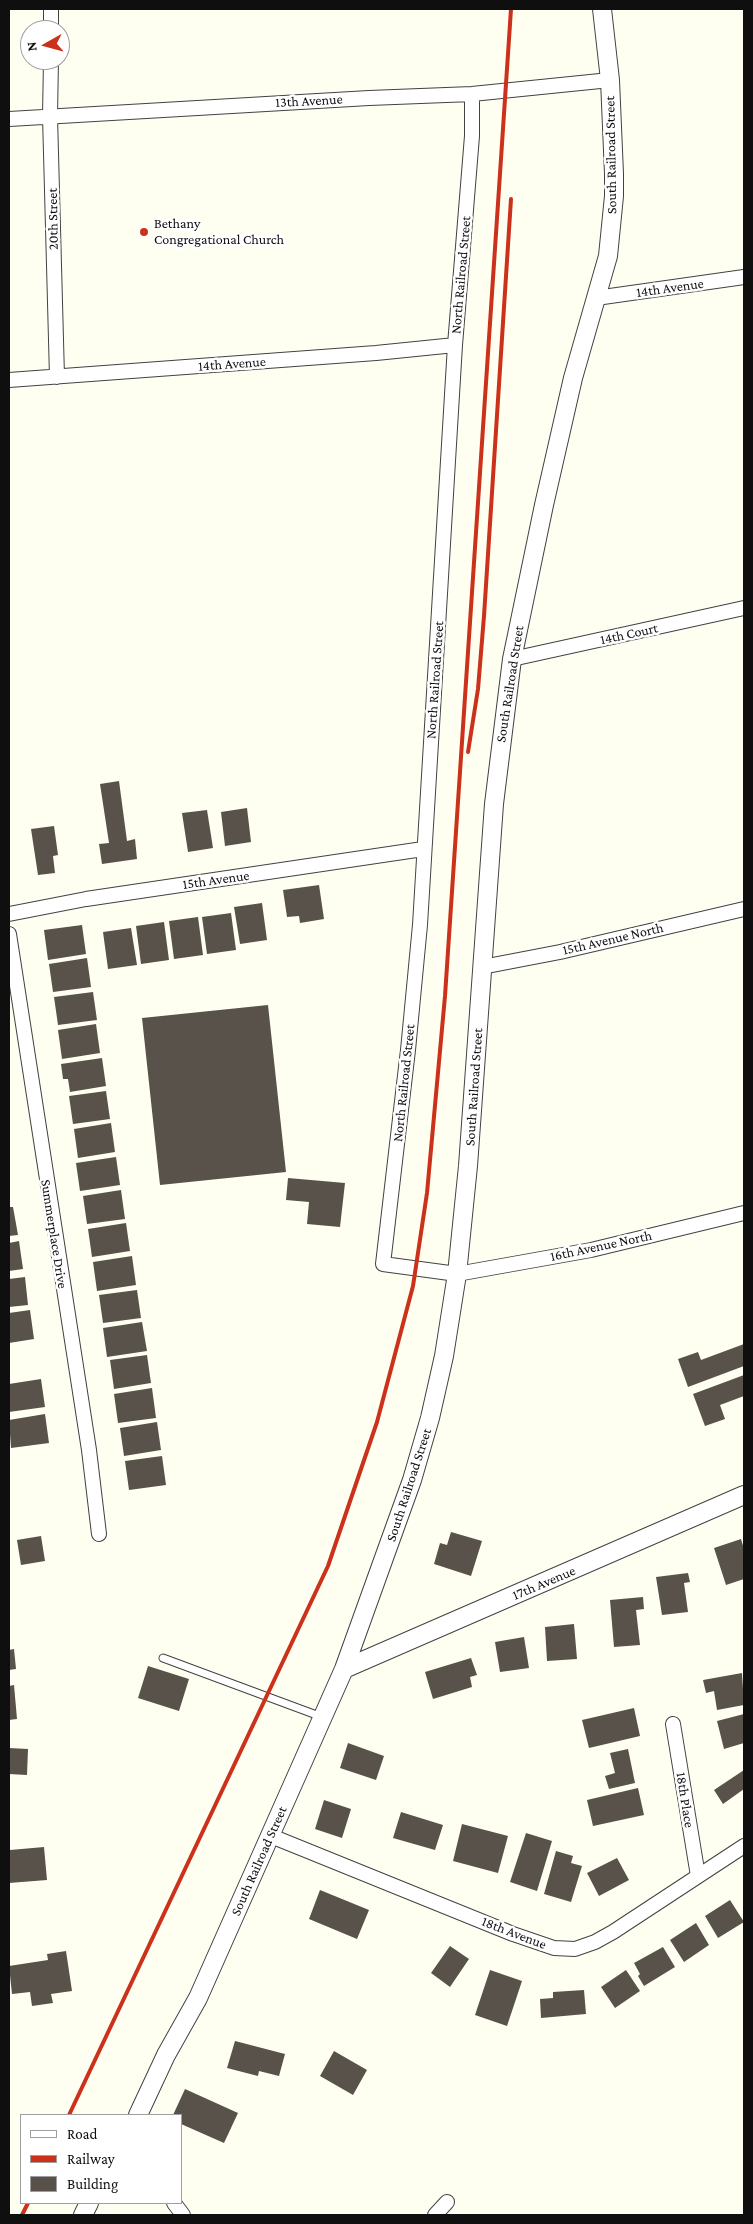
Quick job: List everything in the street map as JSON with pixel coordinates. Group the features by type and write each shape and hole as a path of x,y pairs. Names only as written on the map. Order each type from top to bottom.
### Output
{"street":[{"name":"South Railroad Street","path":"138,2114 166,2055 198,1998 344,1670 412,1480 428,1427 444,1356 457,1274 468,1166 494,804 512,659 573,378 608,256 614,196 610,80 602,9"},
{"name":"20th Street","path":"51,70 50,116 57,377"},
{"name":"13th Avenue","path":"9,119 472,94 610,80"},
{"name":"North Railroad Street","path":"383,1264 408,1050 420,925 423,849 450,456 455,345 472,136 472,94"},
{"name":"14th Avenue","path":"596,298 744,277"},
{"name":"14th Avenue","path":"9,380 376,353 455,345"},
{"name":"14th Court","path":"512,659 744,608"},
{"name":"15th Avenue","path":"9,914 86,899 423,849"},
{"name":"15th Avenue North","path":"482,967 560,952 744,909"},
{"name":"Summerplace Drive","path":"9,934 89,1450 99,1534"},
{"name":"16th Avenue North","path":"383,1264 457,1274 591,1250 744,1213"},
{"name":"17th Avenue","path":"344,1670 744,1495"},
{"name":"18th Place","path":"673,1724 698,1876"},
{"name":"18th Avenue","path":"270,1836 554,1948 575,1949 594,1942 744,1846"},
{"path":"435,2215 447,2202"},
{"path":"175,2204 183,2215"}],"lane":[{"path":"163,1658 323,1717"}],"building":[{"path":"119,781 127,841 135,839 137,859 102,864 99,844 109,843 100,784"},
{"path":"247,808 251,842 225,846 221,812"},
{"path":"207,810 213,848 188,852 182,813"},
{"path":"54,826 58,855 53,856 55,873 38,875 31,829"},
{"path":"319,885 324,919 300,923 299,916 287,917 283,890"},
{"path":"262,903 267,940 240,944 234,907"},
{"path":"231,913 236,950 207,954 202,917"},
{"path":"198,917 203,955 174,959 169,921"},
{"path":"164,922 169,960 141,964 136,926"},
{"path":"82,925 86,954 48,960 44,930"},
{"path":"131,928 137,965 108,969 103,932"},
{"path":"87,958 91,987 53,992 49,964"},
{"path":"93,992 97,1020 58,1025 54,997"},
{"path":"268,1005 286,1172 160,1185 142,1018"},
{"path":"96,1024 100,1053 62,1059 58,1030"},
{"path":"102,1058 106,1086 70,1092 68,1079 63,1079 61,1064"},
{"path":"106,1091 110,1119 73,1124 69,1096"},
{"path":"111,1123 115,1152 78,1158 74,1129"},
{"path":"116,1157 120,1185 80,1191 76,1163"},
{"path":"288,1178 345,1183 340,1227 307,1224 309,1202 286,1200"},
{"path":"121,1190 125,1219 87,1224 83,1196"},
{"path":"9,1207 13,1207 18,1235 9,1236"},
{"path":"126,1223 130,1251 92,1257 88,1229"},
{"path":"19,1241 23,1269 9,1271 9,1243"},
{"path":"132,1256 136,1285 97,1291 93,1262"},
{"path":"25,1277 28,1305 9,1307 9,1279"},
{"path":"137,1290 141,1318 103,1323 99,1295"},
{"path":"30,1310 34,1339 9,1343 9,1313"},
{"path":"142,1322 147,1351 107,1357 103,1328"},
{"path":"744,1344 744,1366 688,1387 678,1359 698,1352 701,1360"},
{"path":"147,1355 151,1383 114,1389 110,1360"},
{"path":"744,1375 744,1396 720,1405 725,1419 705,1426 693,1394"},
{"path":"41,1379 45,1407 9,1412 9,1384"},
{"path":"152,1388 156,1418 118,1423 114,1394"},
{"path":"45,1414 49,1443 11,1448 9,1420"},
{"path":"157,1422 161,1450 124,1456 120,1428"},
{"path":"162,1456 166,1485 129,1490 125,1461"},
{"path":"451,1532 482,1541 471,1576 434,1564 440,1543 447,1545"},
{"path":"41,1536 45,1561 21,1565 17,1540"},
{"path":"741,1539 744,1549 744,1579 726,1585 714,1548"},
{"path":"688,1573 690,1582 684,1583 688,1612 662,1615 656,1577"},
{"path":"643,1597 644,1609 636,1610 640,1645 614,1647 610,1600"},
{"path":"574,1624 577,1659 547,1661 545,1627"},
{"path":"524,1637 529,1668 500,1672 495,1642"},
{"path":"14,1649 16,1669 9,1670 9,1650"},
{"path":"471,1658 477,1675 470,1677 472,1687 433,1699 425,1672"},
{"path":"148,1666 189,1679 179,1711 138,1698"},
{"path":"742,1673 744,1705 717,1710 714,1691 706,1693 703,1680"},
{"path":"14,1685 17,1719 9,1720 9,1686"},
{"path":"634,1708 640,1736 589,1748 582,1720"},
{"path":"744,1714 744,1743 724,1749 717,1721"},
{"path":"348,1743 384,1756 376,1780 340,1768"},
{"path":"9,1748 28,1749 27,1775 9,1774"},
{"path":"628,1749 635,1783 609,1789 605,1776 615,1773 610,1753"},
{"path":"744,1770 744,1789 723,1804 714,1790"},
{"path":"638,1788 644,1815 593,1826 587,1800"},
{"path":"324,1800 351,1809 342,1838 315,1829"},
{"path":"401,1812 443,1825 435,1850 393,1838"},
{"path":"462,1824 508,1836 498,1873 453,1861"},
{"path":"526,1833 552,1841 537,1891 510,1882"},
{"path":"44,1847 47,1880 9,1883 10,1850"},
{"path":"556,1851 573,1856 571,1863 582,1866 571,1902 544,1894"},
{"path":"617,1858 629,1880 599,1896 587,1873"},
{"path":"320,1890 369,1910 357,1939 309,1919"},
{"path":"730,1900 744,1922 718,1938 705,1916"},
{"path":"696,1923 709,1945 684,1962 670,1940"},
{"path":"450,1946 469,1959 450,1987 431,1973"},
{"path":"663,1947 675,1967 644,1986 638,1976 640,1974 634,1963"},
{"path":"66,1951 72,1991 51,1994 53,2003 32,2006 30,1992 12,1994 9,1966 48,1960 47,1954"},
{"path":"490,1970 522,1981 507,2026 475,2015"},
{"path":"626,1970 640,1991 615,2008 601,1987"},
{"path":"584,1990 586,2014 541,2018 540,1999 553,1998 553,1992"},
{"path":"235,2041 285,2054 279,2076 259,2071 258,2076 227,2068"},
{"path":"334,2051 367,2070 353,2095 320,2076"},
{"path":"185,2089 238,2113 224,2143 182,2124 182,2114 173,2114"}],"railway":[{"path":"69,2114 328,1566 377,1422 413,1286 427,1193 445,996 511,9"},
{"path":"468,752 478,689 484,616 511,199"},
{"path":"22,2215 28,2204"}],"place":[{"name":"Bethany Congregational Church","path":"144,232"}]}
